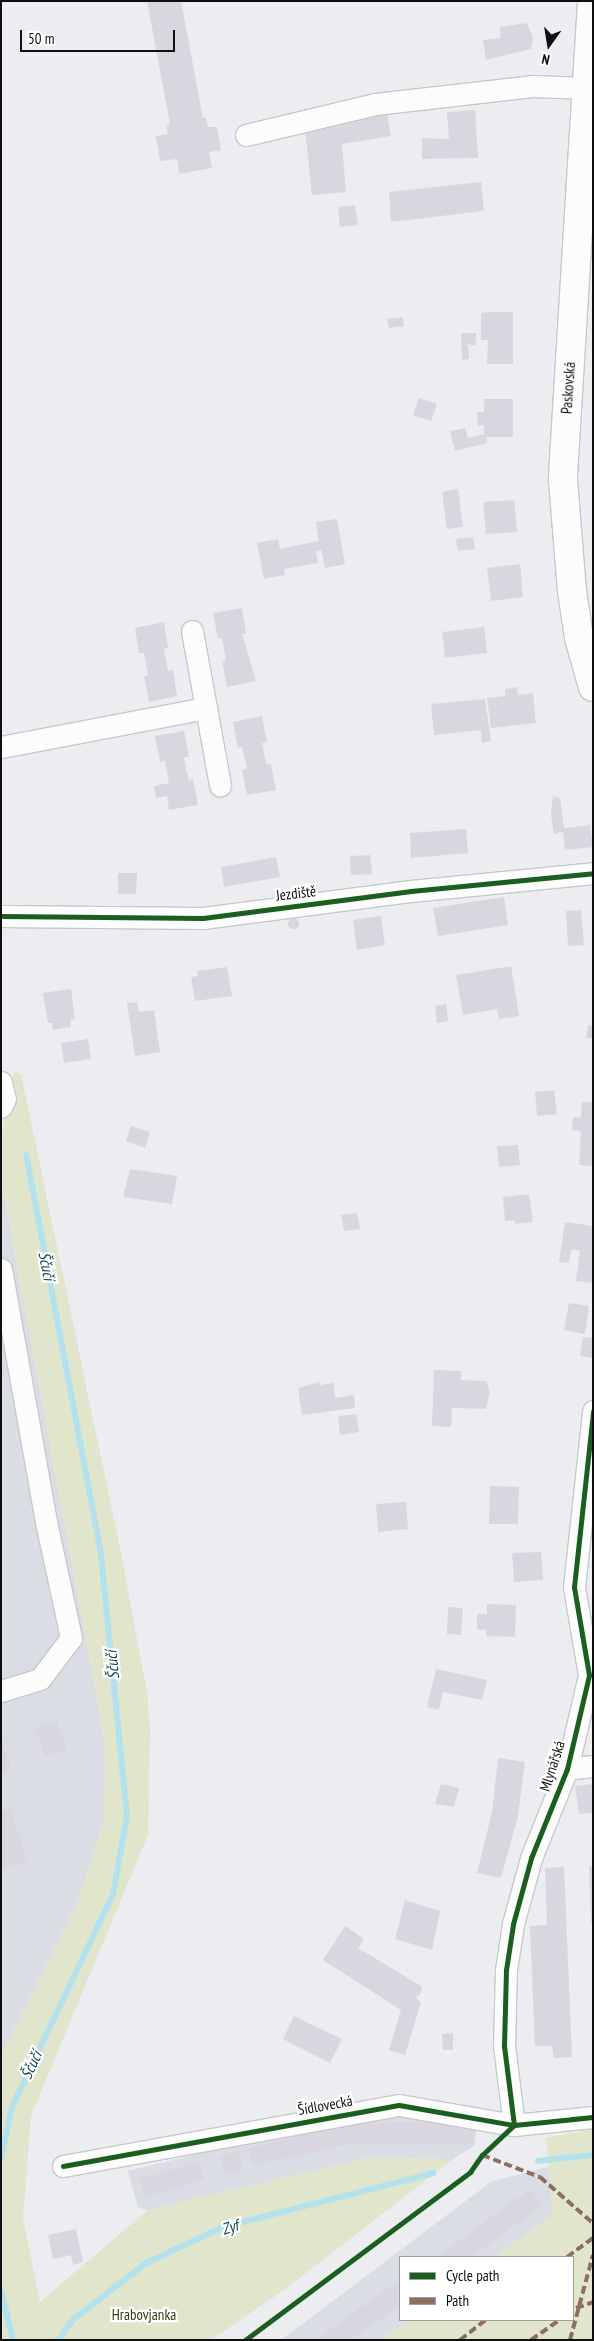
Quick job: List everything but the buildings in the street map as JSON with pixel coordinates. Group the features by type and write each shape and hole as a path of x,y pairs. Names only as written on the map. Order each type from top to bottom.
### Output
{"main road":[{"name":"Paskovská","path":"592,1 588,88 589,122 563,480 572,591 579,638 593,687"}],"street":[{"path":"246,134 374,104 532,86 588,88"},
{"path":"192,631 220,785"},
{"path":"1,747 206,708"},
{"name":"Jezdiště","path":"2,911 203,918 421,890 593,873"},
{"path":"1,1082 5,1099 1,1107"},
{"path":"1,1269 46,1522 71,1638 40,1679 1,1691"},
{"name":"Mlynářská","path":"514,2125 504,2046 506,1970 513,1924 531,1858 567,1769 589,1675 574,1587 593,1411"},
{"name":"Mlynářská","path":"567,1769 593,1766"},
{"name":"Šídlovecká","path":"63,2166 399,2105 514,2125 593,2117"}],"shaded area":[{"path":"1,1180 105,1742 104,1819 80,1897 1,2057"},
{"path":"435,2110 476,2125 475,2145 452,2160 372,2157 148,2210 138,2207 128,2171 357,2115"},
{"path":"549,2167 553,2215 496,2256 399,2256 399,2321 408,2321 381,2340 281,2340 492,2181"}],"green space":[{"name":"Hrabovjanka","path":"14,1072 21,1074 121,1553 147,1692 150,1729 148,1835 31,2116 23,2219 40,2302 148,2210 372,2157 452,2160 284,2290 211,2340 1,2340 1,2057 80,1897 104,1819 105,1742 1,1180 1,1139"},
{"path":"593,2129 593,2340 381,2340 408,2321 574,2321 574,2256 496,2256 553,2215 546,2138"}],"waterway":[{"name":"Ščučí","path":"1,2158 12,2107 113,1894 127,1816 101,1554 26,1155"},
{"name":"Zyf","path":"538,2161 593,2155"},
{"name":"Zyf","path":"58,2340 74,2319 146,2263 223,2227 433,2173"},
{"name":"Ščučí","path":"1,2291 13,2340"}],"marked path":[{"path":"482,2155 540,2177 593,2223"},
{"path":"568,2256 593,2238"},
{"path":"570,2340 593,2255"},
{"path":"576,2308 593,2302"},
{"path":"460,2340 485,2321"},
{"path":"531,2340 559,2321"}],"cycle path":[{"path":"1,916 203,918 411,891 593,873"},
{"path":"514,2125 504,2046 506,1970 513,1924 531,1858 567,1769 589,1675 574,1587 593,1411"},
{"path":"63,2166 399,2105 514,2125 593,2117"},
{"path":"245,2340 470,2172 482,2155 514,2125"}]}
